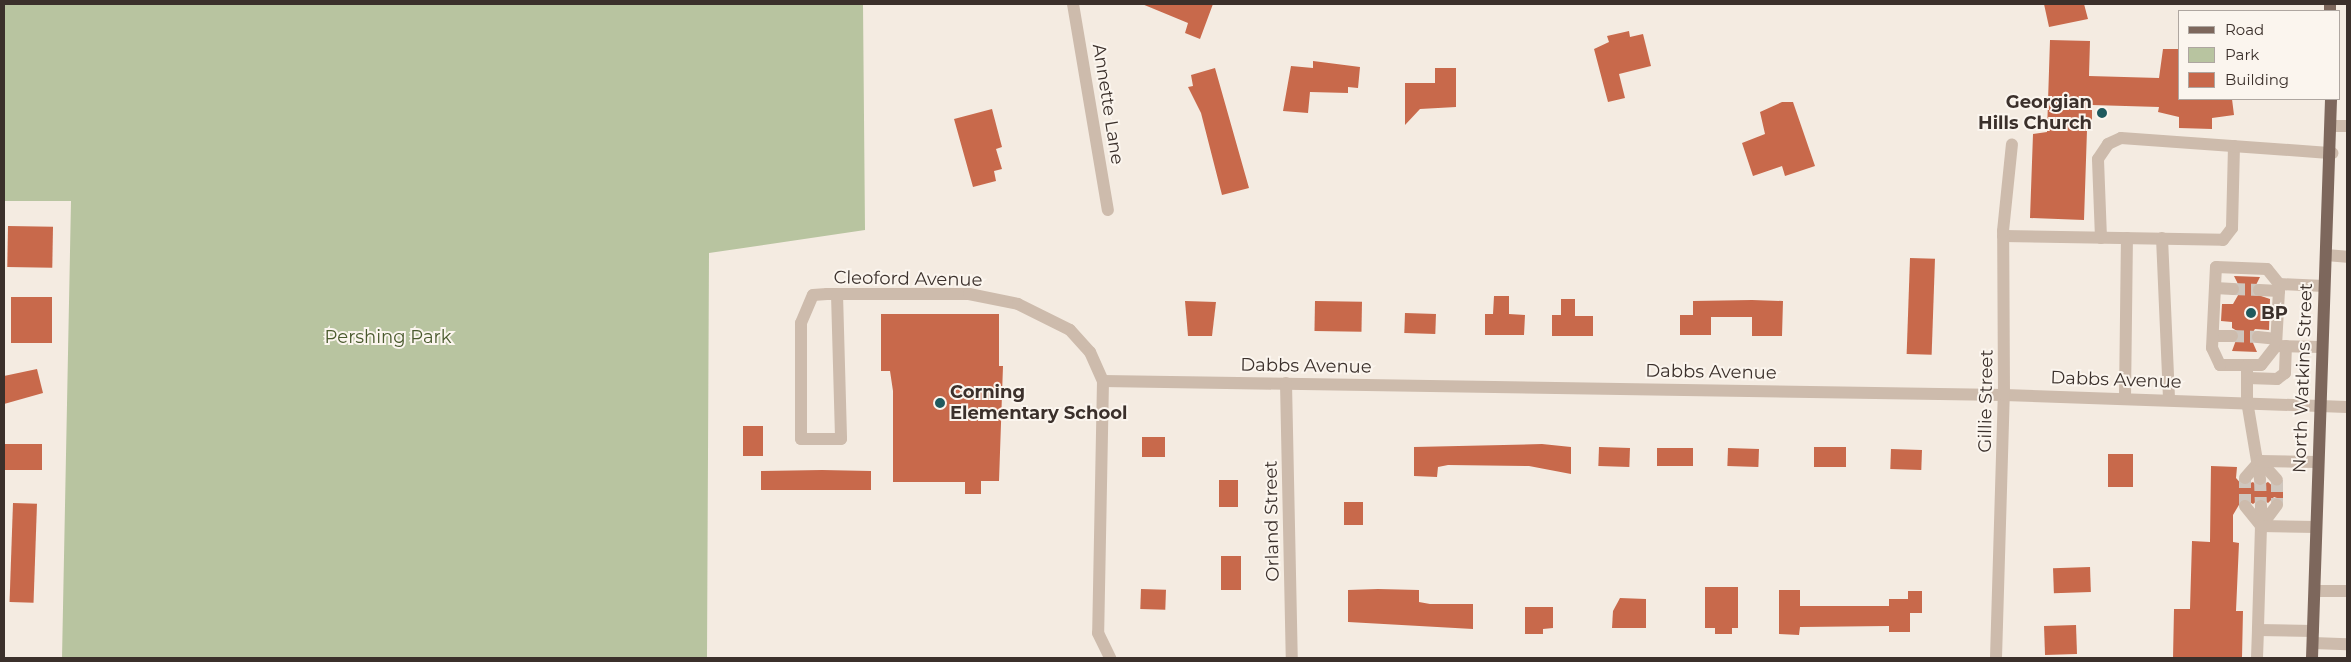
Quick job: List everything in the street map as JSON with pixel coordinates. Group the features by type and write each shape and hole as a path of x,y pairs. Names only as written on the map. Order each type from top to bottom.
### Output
{"main road":[{"name":"North Watkins Street","path":"2312,658 2318,404 2332,153 2331,100"}],"street":[{"name":"Annette Lane","path":"1073,4 1108,210"},
{"path":"2332,126 2347,126"},
{"path":"2101,238 2098,159 2108,144 2121,138 2332,153"},
{"name":"Gillie Street","path":"1996,658 2004,395 2003,236 2012,144"},
{"path":"2003,236 2101,238 2228,237 2234,146"},
{"path":"2125,398 2127,238"},
{"path":"2162,238 2169,399"},
{"path":"2326,255 2347,257"},
{"path":"2216,268 2267,270 2279,288 2279,343 2285,373 2276,379 2220,365 2212,348 2215,288 2216,268"},
{"path":"2259,290 2324,286"},
{"path":"2215,288 2233,289"},
{"name":"Cleoford Avenue","path":"837,294 841,439 801,439 801,323 813,295 837,294 969,294 1018,304 1070,330 1090,352 1103,381 1098,633 1110,658"},
{"path":"2213,336 2232,336"},
{"path":"2258,338 2279,343 2321,347"},
{"path":"2248,371 2261,365 2279,343"},
{"path":"2248,371 2247,402 2260,461 2260,479"},
{"name":"Dabbs Avenue","path":"1103,381 2004,395 2318,404 2347,407"},
{"name":"Orland Street","path":"1286,383 1292,658"},
{"path":"2260,461 2277,480"},
{"path":"2245,478 2260,461 2317,462"},
{"path":"2245,506 2261,526"},
{"path":"2257,658 2261,506"},
{"path":"2261,526 2277,506"},
{"path":"2261,526 2316,527"},
{"path":"2315,591 2347,591"},
{"path":"2258,630 2313,637 2347,644"}],"green space":[{"name":"Pershing Park","path":"4,4 863,4 865,230 709,253 707,658 62,658 71,201 4,201"}],"building":[{"path":"1142,4 1213,4 1200,39 1185,33 1188,23"},
{"path":"2044,4 2084,4 2088,19 2049,27"},
{"path":"1629,31 1630,37 1643,34 1651,66 1619,74 1625,98 1608,102 1594,49 1609,42 1607,36"},
{"path":"2050,40 2090,41 2089,76 2159,78 2163,49 2178,49 2178,100 2232,100 2234,115 2212,118 2212,129 2179,128 2179,117 2158,112 2159,107 2092,105 2092,130 2087,130 2084,220 2030,218 2033,134 2047,132"},
{"path":"1313,61 1360,67 1358,88 1348,87 1348,93 1310,92 1308,113 1283,111 1291,66 1313,68"},
{"path":"1215,68 1249,188 1222,195 1201,113 1188,87 1193,86 1191,75"},
{"path":"1435,68 1456,68 1456,107 1420,109 1405,125 1405,83 1435,83"},
{"path":"1782,102 1793,102 1815,166 1785,176 1782,166 1753,176 1742,143 1765,134 1760,112"},
{"path":"992,109 1002,147 996,149 1002,169 994,171 996,181 973,187 954,119"},
{"path":"8,226 53,227 52,268 7,267"},
{"path":"1910,258 1935,259 1932,355 1907,354"},
{"name":"BP","path":"2234,276 2260,277 2252,293 2270,299 2269,330 2255,329 2250,336 2257,352 2232,351 2239,332 2232,328 2232,322 2221,321 2222,304 2233,304 2241,290"},
{"path":"1494,296 1509,296 1509,314 1525,315 1524,335 1485,335 1485,314 1493,314"},
{"path":"11,297 52,297 52,343 11,343"},
{"path":"1561,299 1575,299 1575,316 1593,316 1593,336 1552,336 1552,315 1561,315"},
{"path":"1185,301 1216,302 1212,336 1188,336"},
{"path":"1315,301 1362,302 1361,332 1314,331"},
{"path":"1693,301 1783,301 1782,336 1752,336 1752,317 1711,317 1711,335 1680,335 1680,315 1693,315"},
{"path":"1405,313 1436,314 1435,334 1404,333"},
{"path":"881,314 999,314 999,366 1003,366 999,481 981,481 981,494 965,494 965,482 893,482 893,391 890,371 881,371"},
{"path":"37,369 43,393 4,404 4,376"},
{"path":"743,426 763,426 763,456 743,456"},
{"path":"1142,437 1165,437 1165,457 1142,457"},
{"path":"4,444 42,444 42,470 4,470"},
{"path":"1542,444 1571,447 1571,474 1529,466 1448,465 1438,467 1437,477 1414,476 1414,447"},
{"path":"1599,447 1630,448 1629,467 1598,466"},
{"path":"1814,447 1846,447 1846,467 1814,467"},
{"path":"1657,448 1693,448 1693,466 1657,466"},
{"path":"1728,448 1759,449 1758,467 1727,466"},
{"path":"1891,449 1922,450 1921,470 1890,469"},
{"path":"2108,454 2133,454 2133,487 2108,487"},
{"path":"2211,466 2237,467 2236,478 2243,486 2253,482 2258,487 2268,482 2275,488 2283,486 2283,500 2274,497 2268,503 2261,498 2253,504 2243,498 2233,515 2233,542 2239,543 2236,611 2243,611 2242,658 2173,658 2174,609 2190,609 2192,541 2210,542"},
{"path":"761,471 871,471 871,490 761,490"},
{"path":"1219,480 1238,480 1238,507 1219,507"},
{"path":"1344,502 1363,502 1363,525 1344,525"},
{"path":"13,503 37,504 34,603 10,602"},
{"path":"1221,556 1241,556 1241,590 1221,590"},
{"path":"2090,567 2091,592 2054,593 2053,568"},
{"path":"1705,587 1738,587 1738,628 1732,628 1732,634 1715,634 1715,628 1705,628"},
{"path":"1141,589 1166,590 1165,610 1140,609"},
{"path":"1348,590 1419,590 1419,602 1430,604 1473,604 1473,629 1348,622"},
{"path":"1779,590 1800,590 1800,606 1889,606 1889,599 1908,599 1908,591 1922,591 1922,613 1910,613 1910,632 1889,632 1889,626 1800,627 1799,635 1779,634"},
{"path":"1620,598 1646,599 1646,628 1612,628 1613,611"},
{"path":"1525,607 1553,607 1553,628 1543,629 1543,634 1525,634"},
{"path":"2076,625 2077,654 2045,655 2044,626"}],"tunnel":[{"path":"2233,289 2259,290"},
{"path":"2232,336 2258,337"},
{"path":"2245,478 2245,506"},
{"path":"2260,479 2261,506"},
{"path":"2277,480 2277,505"}],"place":[{"name":"Georgian Hills Church","path":"2102,113"},
{"name":"BP","path":"2251,313"},
{"name":"Corning Elementary School","path":"940,403"}]}
